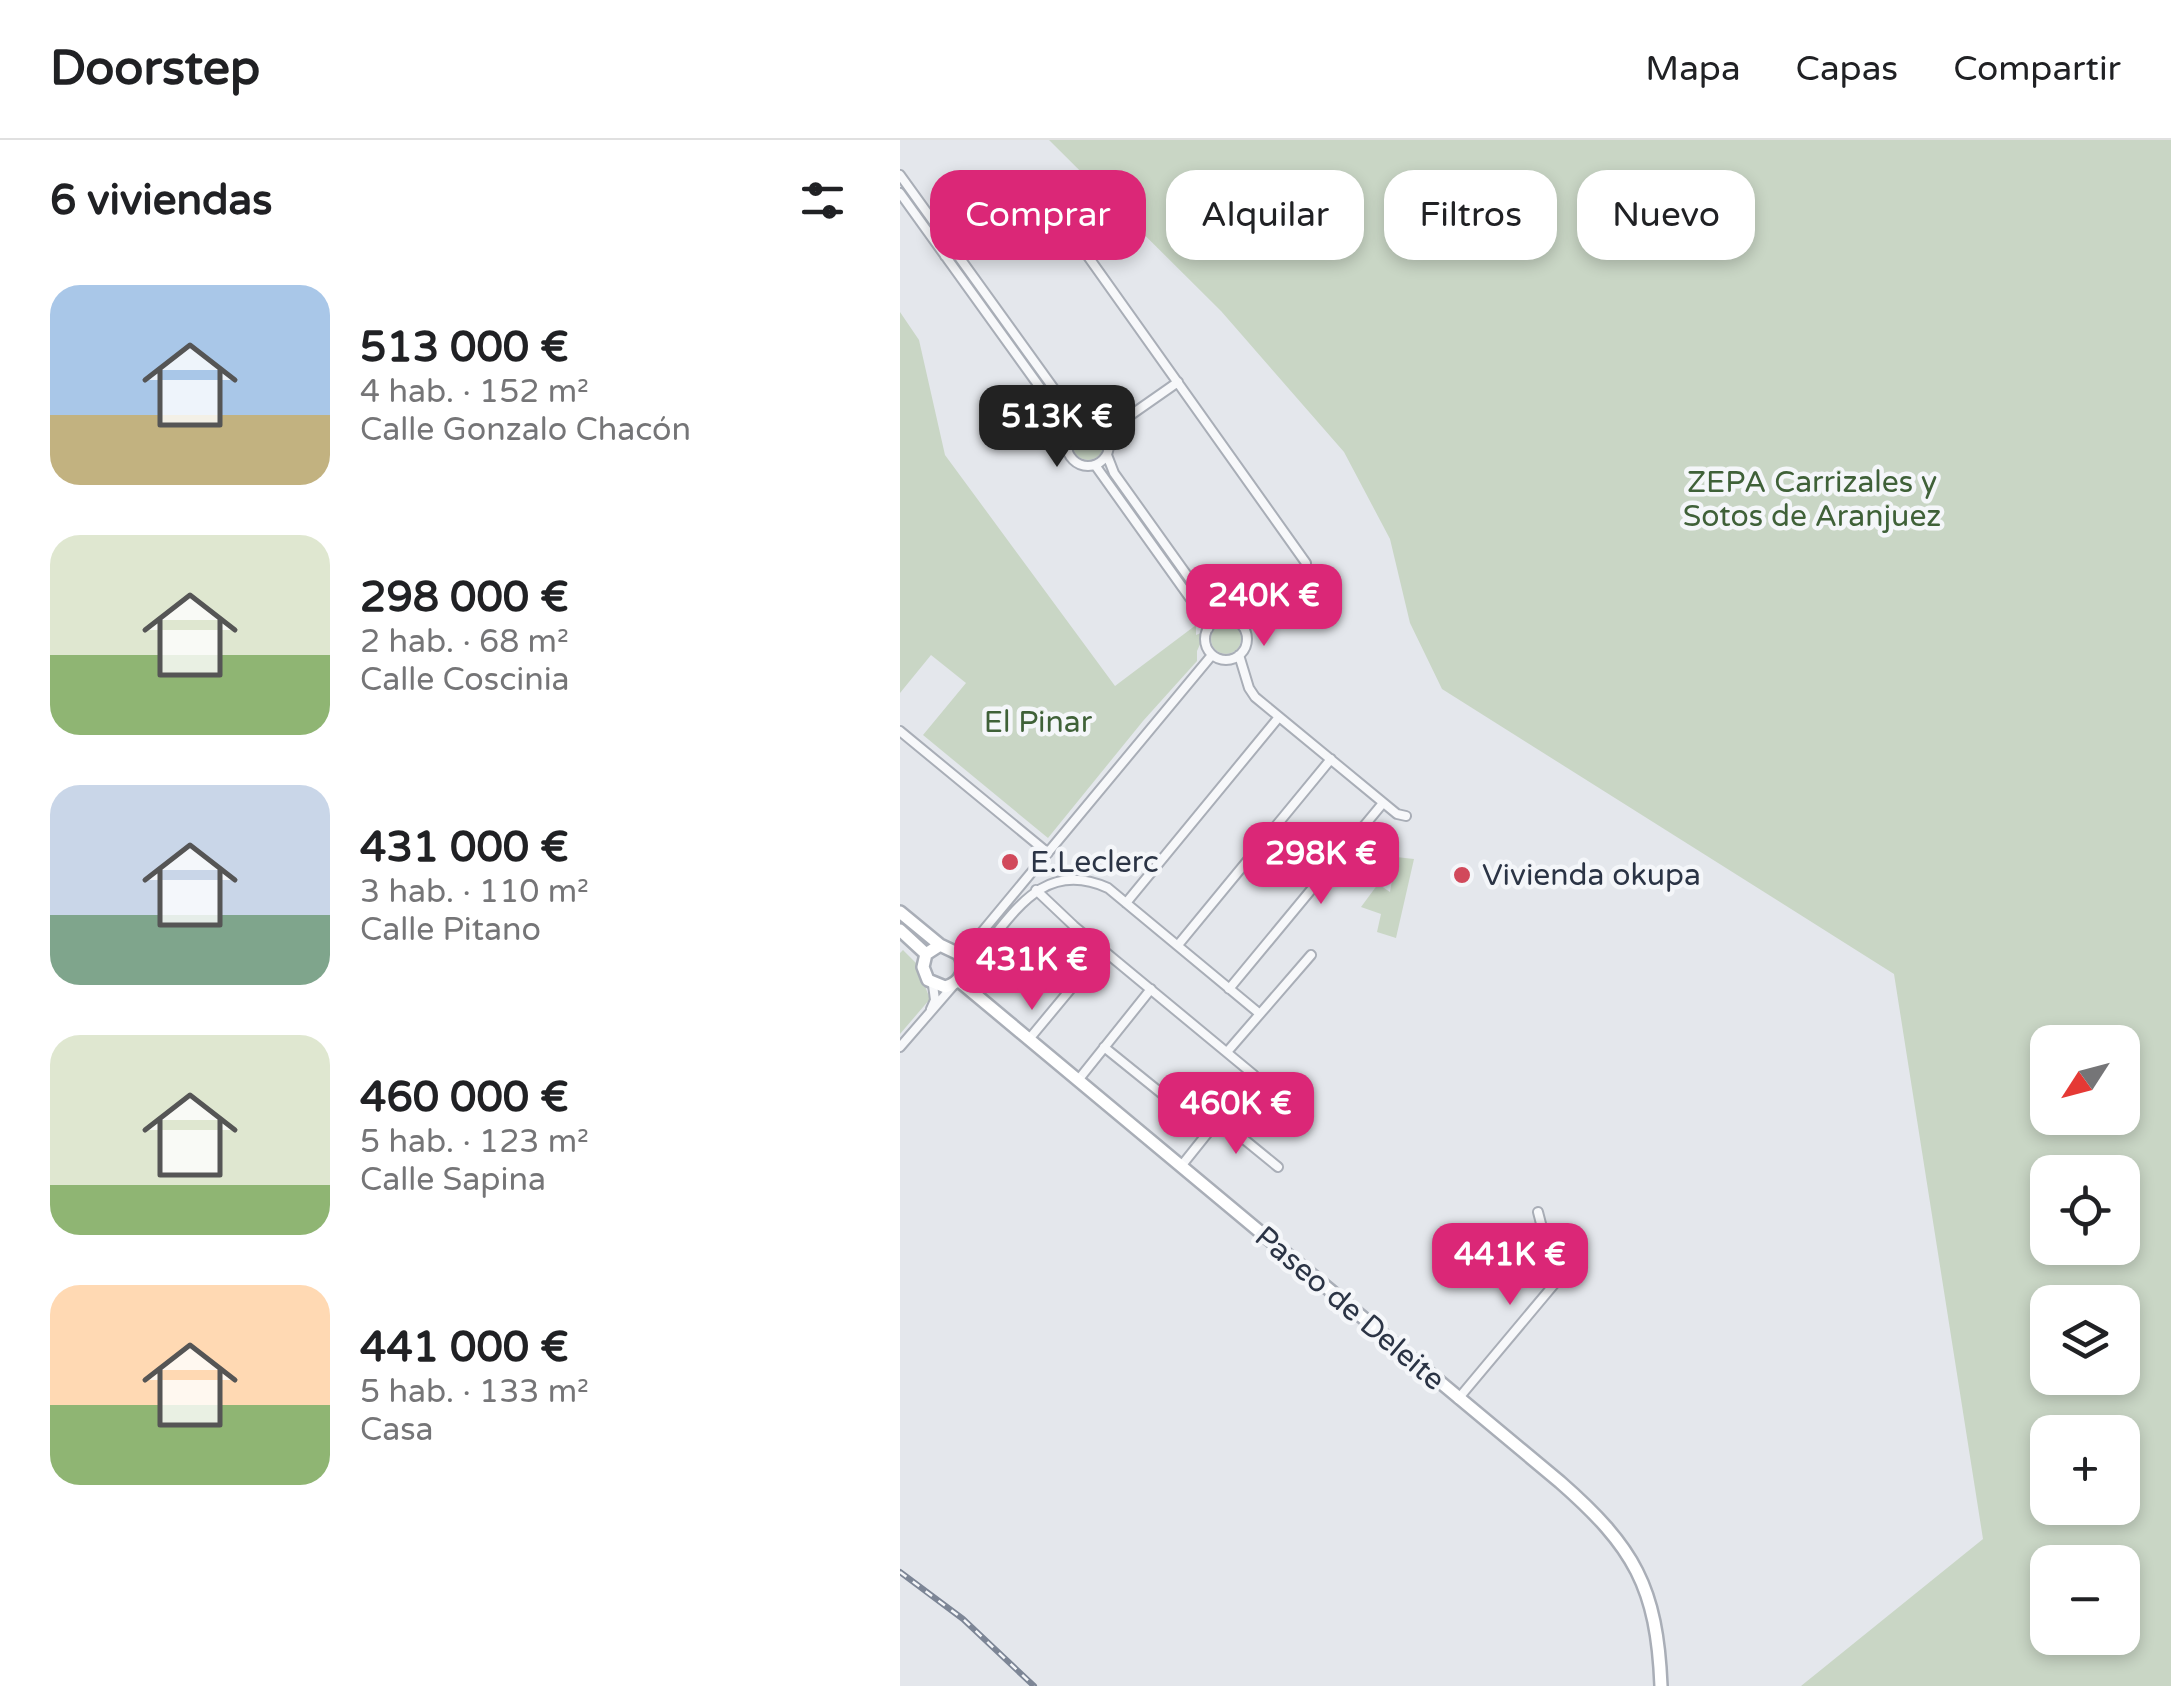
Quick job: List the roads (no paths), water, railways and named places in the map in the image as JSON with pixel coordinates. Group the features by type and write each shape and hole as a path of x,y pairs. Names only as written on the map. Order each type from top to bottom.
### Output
{"main road":[{"path":"900,912 961,959 956,982 945,987 933,985 922,967 926,954 940,945"},
{"path":"901,932 926,954"},
{"name":"Paseo de Deleite","path":"956,982 1079,1078 1560,1482 1613,1532 1648,1594 1659,1640 1661,1686"}],"street":[{"path":"900,175 930,217"},
{"path":"900,193 930,235"},
{"path":"948,260 1070,434"},
{"path":"961,260 1080,426"},
{"path":"1091,260 1306,563 1301,584 1243,627"},
{"path":"1106,433 1178,382"},
{"path":"1095,465 1200,612 1208,628 1206,646 1212,655 1229,660 1239,655 1246,645 1243,627 1222,618 1209,606 1114,474 1107,456 1106,433 1092,424 1080,426 1070,434 1067,445 1071,458 1082,465 1095,465 1107,456"},
{"path":"1208,628 1222,618"},
{"path":"961,959 1212,655"},
{"path":"1239,655 1249,688 1279,717 1397,814 1406,816"},
{"path":"1126,902 1279,717"},
{"path":"900,732 1048,853"},
{"path":"1178,945 1330,758"},
{"path":"1230,988 1383,802"},
{"path":"961,959 976,958 1036,890 1055,880 1087,882 1108,888 1260,1014"},
{"path":"1036,890 1254,1075 1182,1165"},
{"path":"1030,1038 1103,950"},
{"path":"1227,1052 1311,955"},
{"path":"900,1046 956,982"},
{"path":"930,1012 935,1000 933,985"},
{"path":"1079,1078 1152,989"},
{"path":"1104,1047 1208,1131"},
{"path":"1218,1118 1278,1167"},
{"path":"1458,1398 1556,1282 1538,1212"}],"railway":[{"path":"900,1572 963,1619 1034,1686"}],"place":[{"name":"E.Leclerc","path":"1010,862"},
{"name":"Vivienda okupa","path":"1462,875"}],"park label":[{"name":"ZEPA Carrizales y Sotos de Aranjuez","path":"1812,499"},
{"name":"El Pinar","path":"1038,722"}]}
